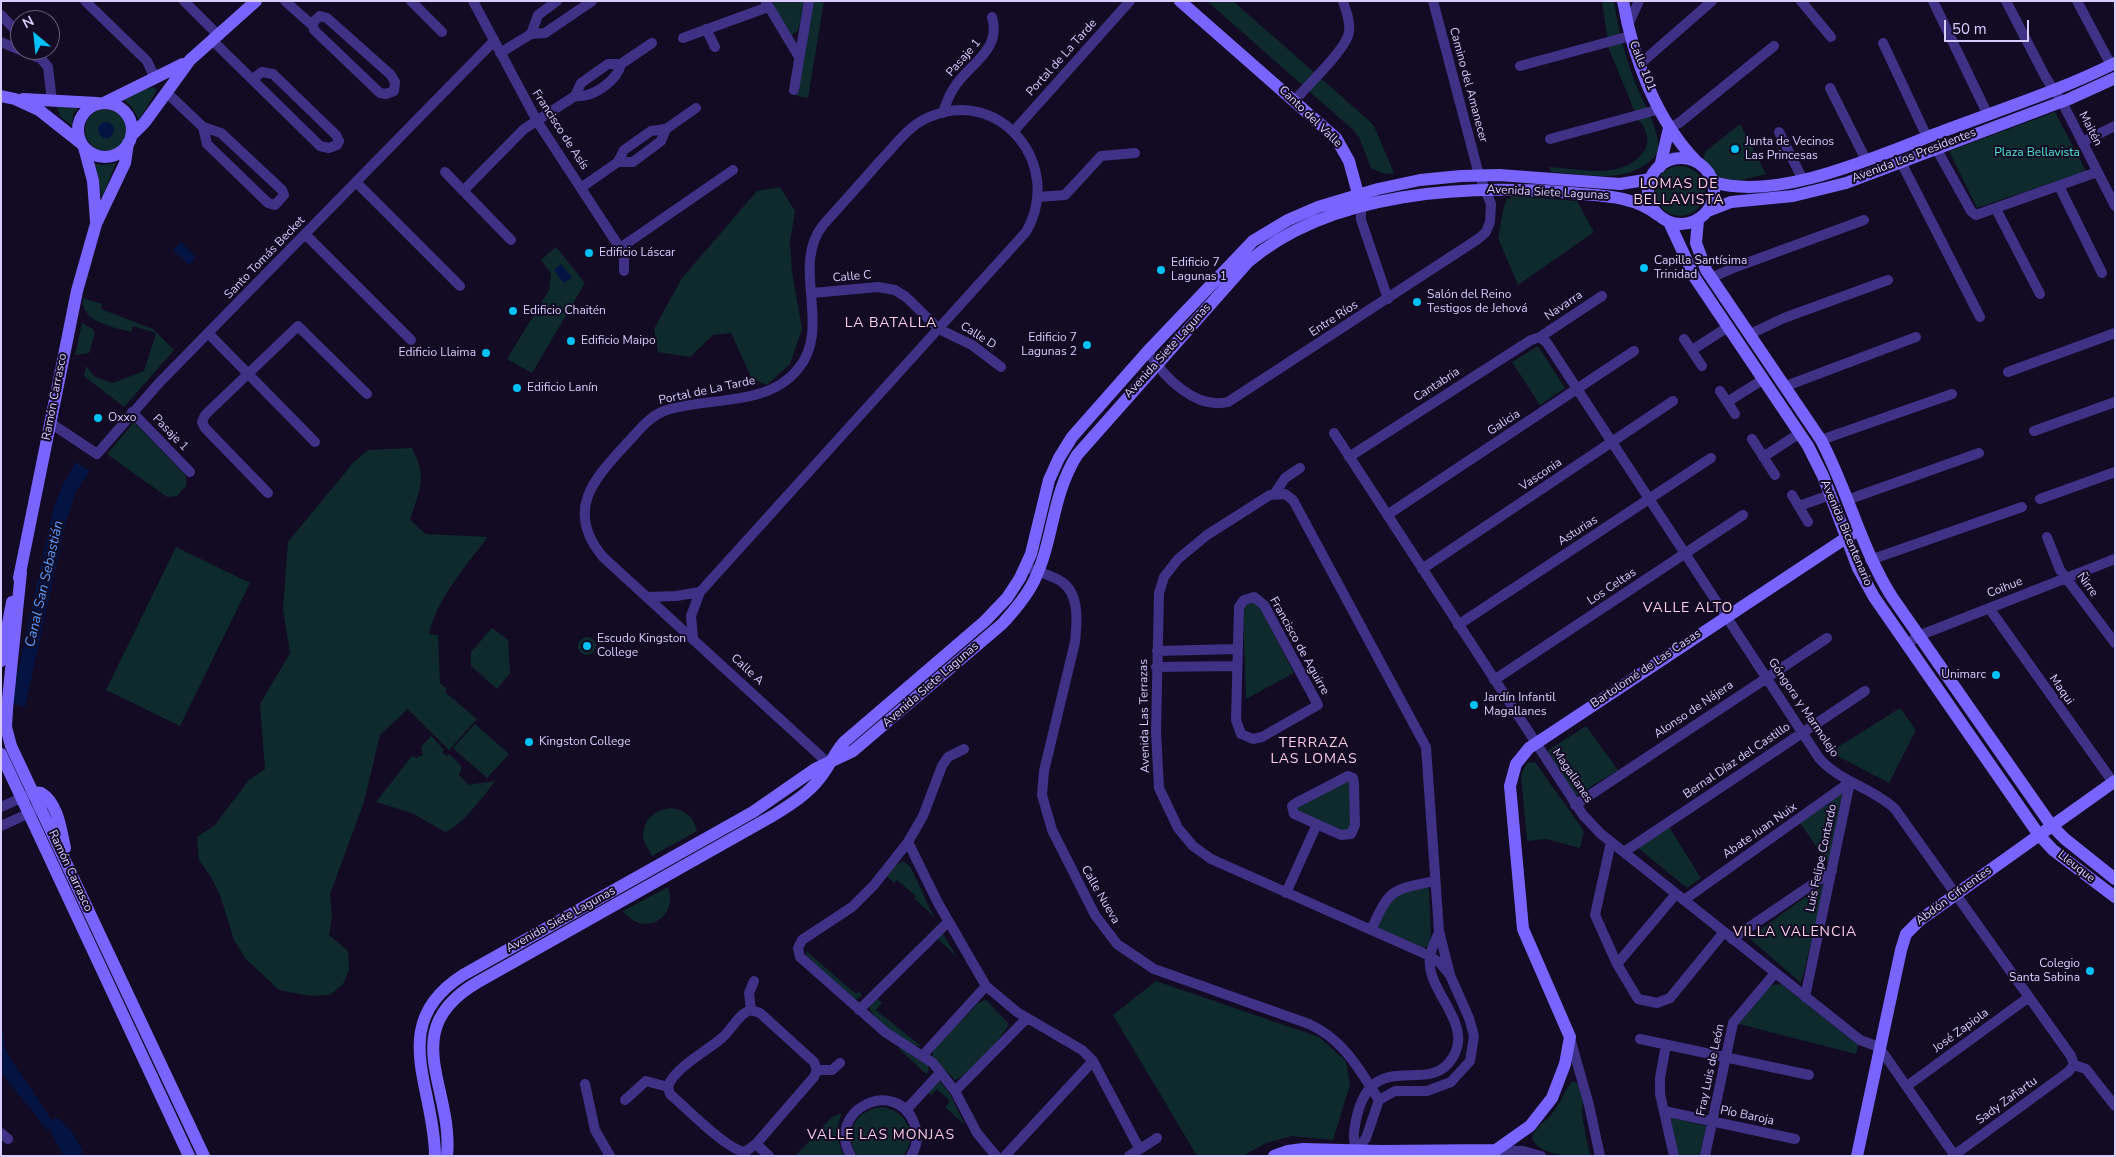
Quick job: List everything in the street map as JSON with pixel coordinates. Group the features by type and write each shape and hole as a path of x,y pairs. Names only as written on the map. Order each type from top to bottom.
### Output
{"street":[{"path":"85,1 147,61 156,78"},
{"path":"184,1 216,38 254,78 320,146 329,148 337,145 339,141 336,135 273,74 262,72 254,78"},
{"path":"285,1 312,25 314,30 377,91 386,94 394,91 395,82 393,77 327,18 317,18 312,25"},
{"path":"411,1 442,32"},
{"name":"Francisco de Asís","path":"473,1 537,121 582,187 620,248 624,257 624,271"},
{"path":"531,34 538,15 557,1"},
{"path":"500,53 531,34 546,33 592,1"},
{"path":"794,90 809,1"},
{"name":"Portal de La Tarde","path":"1014,132 1130,1"},
{"name":"Canto del Valle","path":"1180,1 1295,100 1341,146 1359,194 1362,220 1388,299"},
{"path":"1295,100 1341,47 1348,36 1349,28 1343,1"},
{"name":"Camino del Amanecer","path":"1433,1 1479,175"},
{"name":"Calle 101","path":"1623,1 1629,31 1640,64 1660,109 1669,128 1699,164"},
{"path":"1520,66 1629,31 1639,1"},
{"path":"1640,64 1712,1"},
{"path":"1801,1 1831,37"},
{"path":"1933,1 1988,114"},
{"name":"Maitén","path":"2006,1 2114,201"},
{"path":"2077,1 2113,64"},
{"path":"83,146 78,127 82,116 89,108 156,78 190,60 216,38 251,3"},
{"path":"683,38 767,3 799,57"},
{"path":"1,15 10,24"},
{"name":"Pasaje 1","path":"942,113 953,89 992,45 995,33 992,17"},
{"path":"706,29 715,47"},
{"name":"Santo Tomás Becket","path":"50,422 97,454 132,412 494,41"},
{"path":"463,191 520,133 575,96 579,86 611,63 621,64 652,43"},
{"path":"1883,43 1927,137"},
{"path":"1660,167 1669,128 1679,123 1774,46"},
{"path":"43,60 49,72 52,101 57,123"},
{"path":"15,99 39,110 94,154 110,156 121,152 190,60"},
{"name":"Avenida Los Presidentes","path":"1713,182 1741,186 1803,180 1866,160 2054,90 2113,64"},
{"name":"Avenida Los Presidentes","path":"1703,215 1731,202 1793,196 1830,187 2062,102 2115,78"},
{"path":"1830,88 1866,160"},
{"path":"166,92 203,128 222,133 282,190 284,194 282,199 275,205 268,203 207,144 203,128"},
{"path":"1,96 15,99 115,104 128,115 132,125 130,140"},
{"path":"618,162 622,151 654,130 666,129 696,108"},
{"path":"1550,139 1660,109"},
{"name":"Portal de La Tarde","path":"648,597 609,563 593,543 585,515 587,496 593,483 645,424 658,414 673,409 753,395 788,379 800,367 811,346 812,293 810,256 818,231 909,130 925,119 942,113 966,111 997,120 1014,132 1034,162 1038,179 1038,197 1034,215 1026,232 700,592 691,616 693,637"},
{"path":"2082,142 2115,126"},
{"path":"582,187 618,162 633,162 660,143 666,129"},
{"path":"1779,132 1803,180"},
{"name":"Ramón Carrasco","path":"1,661 10,610 21,572 77,291 96,224 124,163 130,140"},
{"name":"Ramón Carrasco","path":"83,146 93,181 96,224"},
{"path":"1936,148 1972,213 1978,215 2098,172"},
{"path":"1038,197 1065,195 1101,156 1135,153"},
{"path":"1682,158 1699,164 1707,171 1713,182 1714,194 1703,215 1687,224 1669,222 1658,215 1649,198 1651,179 1660,167 1670,160 1682,158"},
{"path":"1901,162 1980,317"},
{"path":"620,248 733,170"},
{"path":"445,172 511,240"},
{"name":"Avenida Siete Lagunas","path":"1031,570 1035,541 1049,480 1065,447 1088,418 1148,351 1253,241 1308,211 1359,194 1420,180 1479,175 1519,176 1620,184 1651,179"},
{"name":"Entre Ríos","path":"1148,351 1156,365 1194,397 1214,404 1228,402 1388,299 1486,232 1491,214 1491,204 1487,189 1479,175"},
{"path":"356,182 460,286"},
{"path":"2059,186 2102,273"},
{"name":"Avenida Siete Lagunas","path":"448,1156 447,1124 434,1068 432,1048 440,1018 453,1000 478,982 774,815 812,787 822,777 828,763 844,742 996,610 1031,570 1062,480 1076,455 1248,262 1262,251 1305,226 1362,207 1419,194 1487,189 1517,189 1615,197 1635,201 1658,215"},
{"path":"1996,209 2040,294"},
{"name":"Avenida Bicentenario","path":"1703,215 1696,232 1697,248 1711,278 1750,334 1791,384 1821,440 1870,560 1918,636 2051,825"},
{"path":"1711,278 1733,268 1864,220"},
{"name":"Avenida Bicentenario","path":"1669,222 1695,278 1800,433 1830,494 1866,582 2038,835"},
{"path":"305,234 411,340"},
{"path":"1750,334 1778,321 1888,280"},
{"name":"Calle C","path":"812,293 872,287 890,288 906,297 939,329"},
{"name":"Navarra","path":"1540,337 1602,296"},
{"path":"268,493 205,428 202,422 205,416 248,373 298,326 367,394"},
{"path":"1692,350 1728,326"},
{"name":"Calle D","path":"939,329 972,345 1001,367"},
{"path":"208,333 315,442"},
{"path":"2008,372 2115,333"},
{"name":"Góngora y Marmolejo","path":"1540,337 1545,340 1824,763 1850,782 1878,795 1895,809 2071,1056 2074,1065 2086,1069 2115,1106"},
{"name":"Cantabria","path":"1349,457 1531,340 1540,337"},
{"path":"1791,384 1916,337"},
{"path":"1684,339 1702,366"},
{"name":"Galicia","path":"1386,515 1634,351"},
{"path":"1727,402 1764,379"},
{"path":"1720,391 1735,414"},
{"path":"1821,440 1952,394"},
{"name":"Vasconia","path":"1422,569 1673,402"},
{"path":"2034,431 2115,402"},
{"name":"Pasaje 1","path":"132,412 190,472"},
{"path":"1088,418 1099,428"},
{"name":"Magallanes","path":"1334,433 1575,805 1592,825 1860,1040 1879,1048"},
{"path":"1764,458 1800,433"},
{"path":"1752,439 1775,475"},
{"path":"1847,500 1979,453"},
{"name":"Asturias","path":"1458,625 1711,458"},
{"name":"Avenida Las Terrazas","path":"1300,468 1285,478 1275,493 1207,535 1173,564 1164,577 1159,593 1156,667 1157,774 1163,799 1172,818 1193,846 1211,859 1430,956 1441,964 1450,975"},
{"path":"2040,499 2115,472"},
{"name":"Avenida Las Terrazas","path":"1275,493 1290,496 1296,504 1422,736 1429,767 1434,881 1439,930 1450,975 1469,1018 1474,1036 1473,1053 1468,1065 1459,1076 1444,1086 1427,1091 1395,1091 1379,1100"},
{"path":"1799,506 1830,494"},
{"path":"1792,495 1808,522"},
{"path":"1870,560 2022,507"},
{"name":"Los Celtas","path":"1494,680 1743,515"},
{"name":"Bartolomé de Las Casas","path":"1570,1037 1558,1005 1530,949 1521,920 1510,779 1520,757 1535,744 1858,530"},
{"name":"Ñirre","path":"2047,537 2060,570 2115,644"},
{"name":"Coihue","path":"1907,644 1918,636 2115,559"},
{"name":"Calle Nueva","path":"1031,570 1064,583 1073,597 1076,622 1075,642 1044,771 1042,796 1052,830 1095,915 1118,944 1154,969 1309,1024 1330,1035 1354,1059 1379,1100"},
{"name":"Ramón Carrasco","path":"21,572 6,727 27,795"},
{"path":"648,597 676,596 700,592"},
{"name":"Calle A","path":"648,597 828,763"},
{"name":"Francisco de Aguirre","path":"1247,598 1258,599 1264,605 1318,705 1262,737 1253,739 1244,737 1236,725 1238,649 1240,607 1247,598"},
{"name":"Maqui","path":"1988,608 2114,783"},
{"name":"Alonso de Nájera","path":"1575,805 1827,638"},
{"path":"1157,651 1238,649"},
{"path":"1156,667 1237,666"},
{"name":"Bernal Díaz del Castillo","path":"1624,852 1865,691"},
{"path":"964,749 948,757 942,766 923,816 908,842 861,899 834,921 802,940 798,948 800,957 859,1010 885,1032 922,1055 940,1073 955,1091 977,1134 996,1156"},
{"name":"Ramón Carrasco","path":"1,754 35,811 190,1156"},
{"name":"Avenida Siete Lagunas","path":"435,1156 434,1131 418,1048 421,1029 428,1011 447,987 463,975 754,812 810,772 828,763"},
{"path":"1350,776 1354,784 1354,831 1345,836 1316,824 1294,814 1294,804 1343,777 1350,776"},
{"name":"Luis Felipe Contardo","path":"1805,997 1850,782"},
{"name":"Abate Juan Nuix","path":"1617,964 1680,897 1850,782"},
{"name":"Abdón Cifuentes","path":"1857,1156 1879,1048 1906,934 1920,920 2051,825 2114,783"},
{"path":"1,807 27,795 45,795 54,810 62,836 67,864"},
{"path":"1,826 35,811"},
{"name":"Ramón Carrasco","path":"35,811 67,864 204,1156"},
{"path":"1286,893 1316,824"},
{"name":"Lleuque","path":"2051,825 2065,839 2115,879"},
{"name":"Lleuque","path":"2038,835 2061,856 2115,897"},
{"path":"908,842 948,922 986,986 1006,1004 1082,1050 1093,1061 1138,1148"},
{"path":"1611,842 1595,915 1617,964 1638,1000 1657,1002 1670,998 1724,932"},
{"path":"1732,939 1832,871"},
{"path":"1371,930 1384,901 1392,892 1402,887 1434,881"},
{"path":"859,1010 948,922"},
{"name":"Avenida Las Terrazas","path":"1430,956 1439,930"},
{"path":"1356,1153 1354,1131 1362,1100 1371,1086 1387,1077 1434,1072 1445,1066 1454,1057 1458,1044 1457,1029 1435,981 1430,956"},
{"name":"Fray Luis de León","path":"1705,1156 1733,1023 1775,973"},
{"path":"751,1010 749,993 754,981"},
{"path":"922,1055 986,986"},
{"name":"José Zapiola","path":"1907,1086 2029,997"},
{"path":"751,1010 760,1013 787,1037 814,1062 817,1070 814,1077 756,1144 744,1154 704,1125 670,1094 668,1087 678,1073 724,1037 746,1012 751,1010"},
{"path":"955,1091 1027,1018"},
{"path":"1496,1150 1530,1126 1546,1108 1562,1077 1570,1037"},
{"path":"1570,1037 1587,1098 1600,1156"},
{"path":"1640,1039 1809,1075"},
{"path":"1666,1045 1659,1084 1674,1156"},
{"path":"1879,1048 1954,1155"},
{"path":"1005,1156 1093,1061"},
{"path":"817,1070 832,1070 840,1063"},
{"name":"Sady Zañartu","path":"1954,1155 2071,1070 2074,1065"},
{"path":"906,1110 940,1073"},
{"path":"625,1100 646,1081 668,1087"},
{"path":"585,1084 595,1130 610,1156"},
{"path":"851,1156 846,1145 845,1131 850,1117 860,1107 880,1100 894,1103 906,1110 911,1116 917,1131 915,1147 910,1156"},
{"path":"1356,1153 1366,1138 1379,1100"},
{"name":"Pío Baroja","path":"1664,1111 1796,1139"},
{"path":"1129,1156 1138,1148 1157,1138"},
{"path":"756,1144 768,1156"},
{"path":"1274,1156 1288,1151 1303,1149 1356,1153 1496,1150 1522,1151 1541,1156"}],"green space":[{"path":"775,1 805,1 798,31 791,35 773,5"},
{"path":"811,1 824,1 808,98 796,96"},
{"path":"1207,1 1233,1 1366,118 1374,126 1394,173 1385,174 1371,168 1359,137 1352,129"},
{"path":"1602,1 1614,1 1626,56 1657,135 1659,152 1648,163 1636,170 1623,174 1595,176 1551,172 1549,167 1599,171 1623,167 1633,162 1642,154 1647,146 1648,138 1641,122 1639,122 1609,49"},
{"path":"153,87 157,90 139,120 132,107 122,98"},
{"path":"56,105 80,106 73,114 72,126 61,117"},
{"path":"106,109 121,115 127,130 121,145 106,151 91,145 85,130 91,115"},
{"name":"Plaza Bellavista","path":"2055,112 2086,171 1977,208 1949,151"},
{"path":"1740,124 1766,174 1733,182 1716,179 1702,160 1706,151"},
{"path":"94,163 102,165 116,163 102,198"},
{"path":"1675,166 1685,166 1698,173 1705,186 1705,196 1698,209 1685,216 1675,216 1666,212 1659,205 1655,196 1655,186 1659,177 1666,170"},
{"path":"780,187 795,211 790,242 792,272 802,329 790,364 767,385 752,379 731,333 713,335 690,357 658,352 654,329 682,278 757,191"},
{"path":"1513,196 1577,201 1594,232 1518,285 1498,238 1505,203 1507,199"},
{"path":"556,247 585,283 532,373 507,359 549,290 551,273 541,260"},
{"path":"83,298 102,304 101,309 153,329 174,350 124,407 84,376 86,366 95,377 113,383 144,371 156,333 133,326 131,332 99,322 87,313 83,306"},
{"path":"82,323 93,329 95,333 89,353 75,355"},
{"path":"1538,346 1565,388 1540,405 1512,362"},
{"path":"134,422 186,476 186,486 177,496 167,497 107,454"},
{"path":"412,448 421,476 419,492 410,520 426,534 488,537 445,595 438,608 429,634 438,635 440,683 447,689 445,692 477,719 449,750 408,709 380,735 364,802 330,894 332,917 329,935 348,951 349,970 343,984 330,995 311,996 279,990 246,959 234,940 220,895 211,877 199,860 197,837 214,826 249,780 265,769 260,704 290,653 283,609 288,542 353,463 368,450"},
{"path":"176,547 250,583 180,726 106,690"},
{"path":"1250,601 1258,604 1294,673 1246,699 1243,610"},
{"path":"492,628 508,640 510,673 497,689 471,666 471,652"},
{"path":"583,637 591,637 596,642 594,653 583,655 578,650 578,642"},
{"path":"1900,708 1916,730 1889,783 1830,752"},
{"path":"475,724 509,754 487,778 453,748"},
{"path":"1586,726 1618,770 1576,796 1547,751"},
{"path":"431,736 444,750 442,752 446,756 449,754 462,767 459,775 469,785 496,780 465,817 445,832 412,813 376,802 412,756 416,758 423,755 421,747"},
{"path":"1535,762 1584,831 1580,848 1546,839 1527,841 1521,774 1527,763"},
{"path":"1349,779 1353,825 1345,832 1296,810 1295,807"},
{"path":"1844,791 1830,866 1800,823"},
{"path":"671,808 681,810 688,815 694,822 697,831 652,856 643,839 645,827 654,814"},
{"path":"1669,827 1701,878 1687,888 1638,848"},
{"path":"903,861 910,866 934,917 914,898 916,896 897,880 894,883 887,876 895,866"},
{"path":"1827,881 1801,983 1749,938"},
{"path":"668,887 670,898 668,908 664,916 657,921 649,924 640,923 631,919 623,911"},
{"path":"1427,887 1429,890 1431,940 1427,947 1421,948 1377,927 1394,894"},
{"path":"940,933 943,934 957,957 936,937"},
{"path":"806,951 856,994 859,991 862,996 854,1001 806,955"},
{"path":"1156,981 1319,1037 1346,1061 1350,1085 1333,1140 1292,1136 1266,1143 1243,1156 1197,1156 1113,1015"},
{"path":"1781,984 1858,1045 1856,1054 1739,1024 1771,985"},
{"path":"877,999 882,1003 876,1010 921,1046 900,1038 877,1018 869,1007"},
{"path":"986,1000 1009,1024 985,1055 961,1077 955,1080 932,1057 934,1049 978,1003"},
{"path":"901,1048 928,1066 929,1070 926,1074 899,1049"},
{"path":"940,1081 949,1092 965,1125 945,1107 950,1101 937,1089 931,1095 928,1093"},
{"path":"1573,1081 1578,1084 1583,1103 1582,1115 1590,1156 1549,1152 1542,1149 1532,1138 1535,1130 1556,1108 1568,1086"},
{"path":"882,1107 898,1113 904,1118 910,1132 908,1148 903,1156 858,1156 853,1148 851,1139 854,1124 865,1112"},
{"path":"842,1113 838,1124 838,1134 844,1156 795,1156 832,1117"},
{"path":"1670,1117 1706,1126 1700,1156 1679,1156"}],"water":[{"path":"106,122 112,124 114,130 112,136 106,138 100,136 98,130 100,124"},
{"path":"181,242 196,257 189,265 173,250"},
{"path":"561,264 572,277 564,283 554,270"},
{"name":"Canal San Sebastián","path":"76,462 90,471 76,491 66,521 25,707 11,703 53,510 62,486"},
{"path":"1,989 2,1030 5,1047 10,1058 52,1120 59,1119 71,1131 83,1151 80,1156 64,1156 50,1129 47,1130 1,1072"}],"place":[{"name":"Junta de Vecinos Las Princesas","path":"1735,149"},
{"name":"Edificio Láscar","path":"589,253"},
{"name":"Capilla Santísima Trinidad","path":"1644,268"},
{"name":"Edificio 7 Lagunas 1","path":"1161,270"},
{"name":"Salón del Reino Testigos de Jehová","path":"1417,302"},
{"name":"Edificio Chaitén","path":"513,311"},
{"name":"Edificio Maipo","path":"571,341"},
{"name":"Edificio 7 Lagunas 2","path":"1087,345"},
{"name":"Edificio Llaima","path":"486,353"},
{"name":"Edificio Lanín","path":"517,388"},
{"name":"Oxxo","path":"98,418"},
{"name":"Escudo Kingston College","path":"587,646"},
{"name":"Unimarc","path":"1996,675"},
{"name":"Jardín Infantil Magallanes","path":"1474,705"},
{"name":"Kingston College","path":"529,742"},
{"name":"Colegio Santa Sabina","path":"2090,971"}],"district":[{"name":"LOMAS DE BELLAVISTA","path":"1679,194"},
{"name":"LA BATALLA","path":"891,324"},
{"name":"VALLE ALTO","path":"1688,609"},
{"name":"TERRAZA LAS LOMAS","path":"1314,752"},
{"name":"VILLA VALENCIA","path":"1795,933"},
{"name":"VALLE LAS MONJAS","path":"881,1136"}]}
